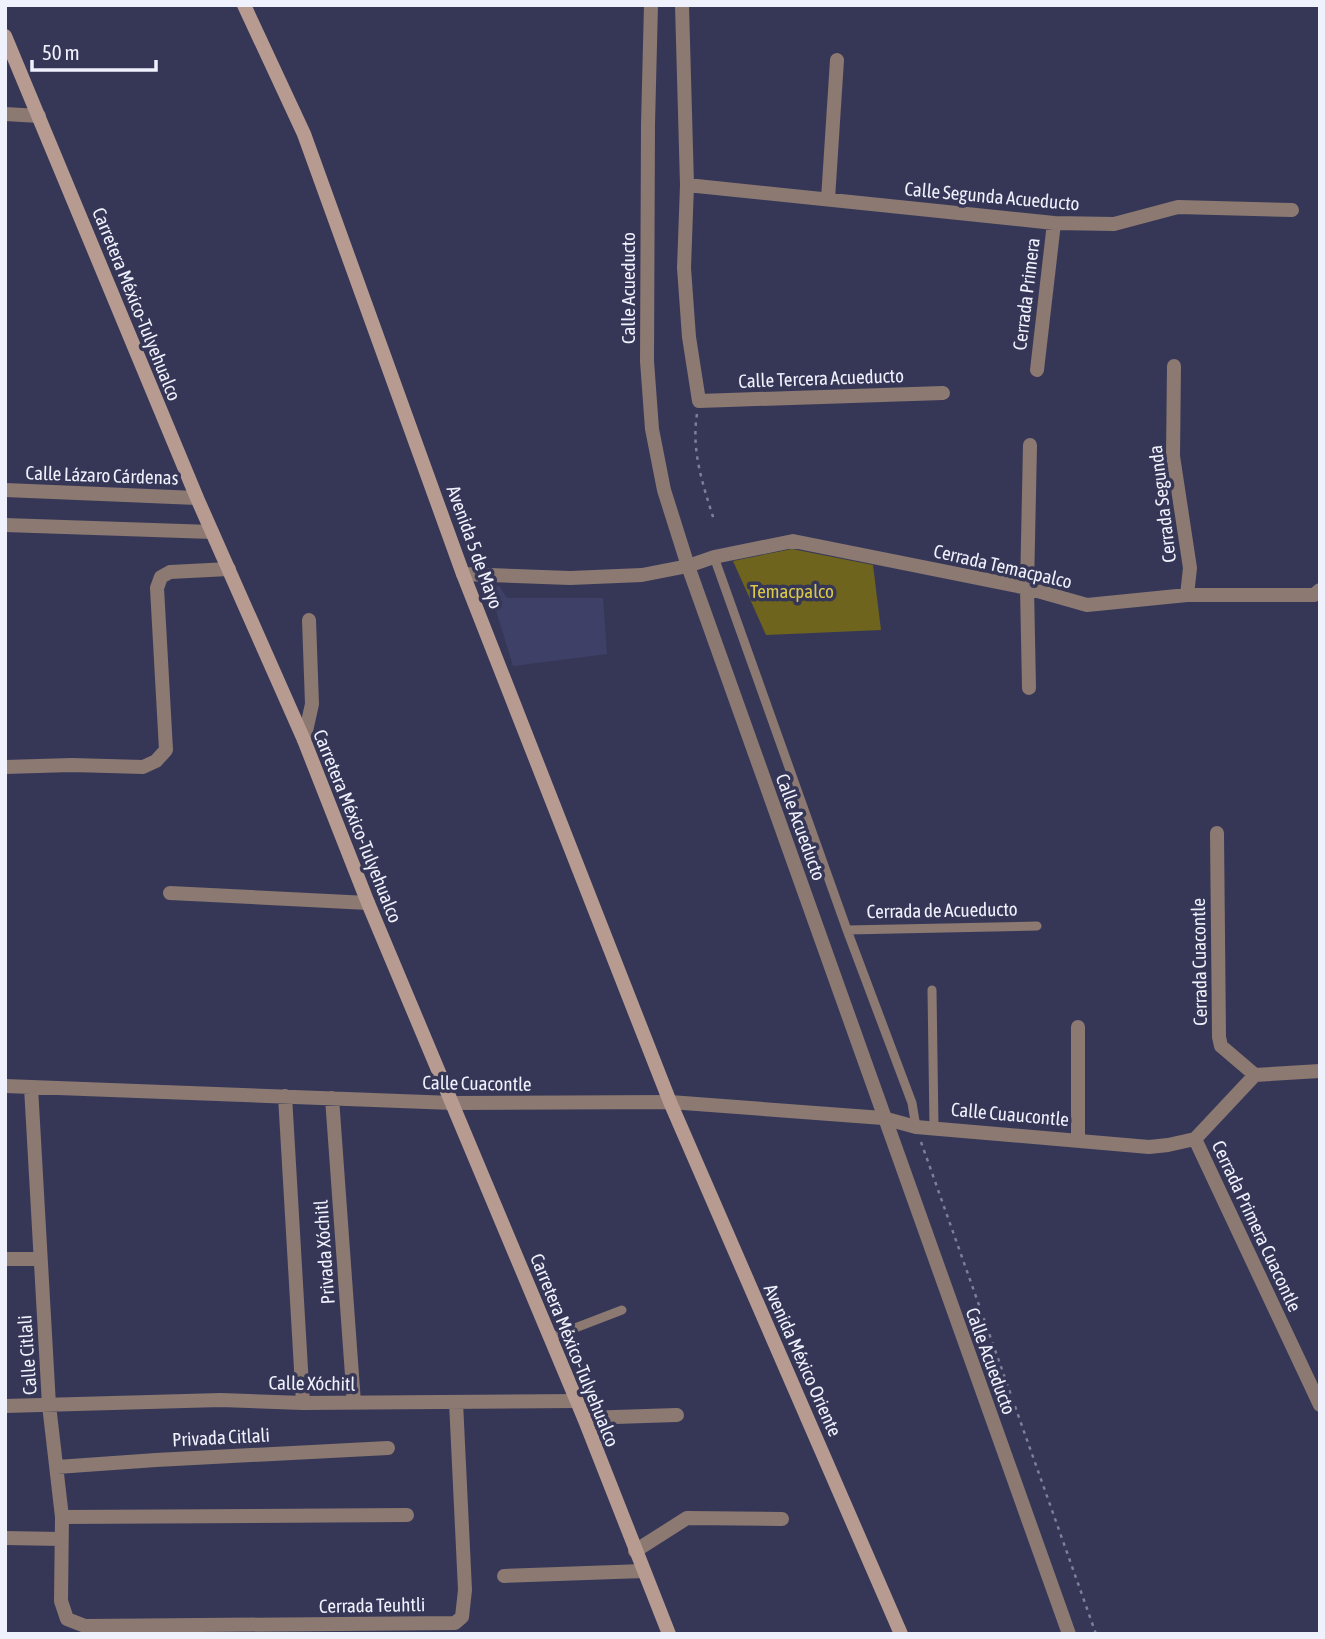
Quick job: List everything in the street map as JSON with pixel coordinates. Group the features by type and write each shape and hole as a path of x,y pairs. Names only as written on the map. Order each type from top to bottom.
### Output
{"main road":[{"name":"Avenida 5 de Mayo","path":"244,5 304,134 463,574 670,1102"},
{"name":"Carretera México-Tulyehualco","path":"5,36 197,498 304,740 368,903 584,1418 669,1634"},
{"name":"Avenida México Oriente","path":"670,1102 901,1634"}],"street":[{"name":"Calle Acueducto","path":"651,5 647,361 652,429 664,490 688,566 883,1118 1069,1634"},
{"path":"682,5 687,185 684,268 689,337 699,401"},
{"path":"828,199 836,60"},
{"path":"5,114 39,116"},
{"name":"Calle Segunda Acueducto","path":"687,185 1054,223 1114,224 1178,207 1292,211"},
{"name":"Cerrada Primera","path":"1037,370 1054,223"},
{"name":"Cerrada Segunda","path":"1174,366 1173,456 1190,568 1187,595"},
{"name":"Calle Tercera Acueducto","path":"699,401 943,393"},
{"path":"1029,688 1027,588 1030,445"},
{"name":"Calle Lázaro Cárdenas","path":"5,490 197,498"},
{"path":"5,525 212,532"},
{"name":"Cerrada Temacpalco","path":"463,574 570,578 642,575 688,566 714,556 793,541 1027,588 1087,605 1187,595 1317,592"},
{"path":"5,767 143,767 156,761 166,750 157,588 161,577 170,572 229,569"},
{"path":"304,740 312,704 309,620"},
{"name":"Cerrada Cuacontle","path":"1217,833 1219,1037 1221,1046 1255,1075"},
{"path":"170,893 368,903"},
{"path":"1078,1027 1078,1139"},
{"path":"1195,1139 1255,1075 1320,1071"},
{"name":"Calle Cuacontle","path":"5,1086 453,1102 670,1102"},
{"name":"Calle Citlali","path":"31,1087 49,1405 62,1517 61,1601 67,1619"},
{"path":"285,1096 303,1403"},
{"name":"Privada Xóchitl","path":"332,1098 354,1403"},
{"name":"Calle Cuaucontle","path":"670,1102 883,1118 916,1127 1149,1147 1195,1139"},
{"name":"Cerrada Primera Cuacontle","path":"1195,1139 1320,1405"},
{"path":"5,1259 40,1259"},
{"name":"Calle Xóchitl","path":"5,1406 221,1400 303,1403 576,1401"},
{"name":"Cerrada Teuhtli","path":"67,1619 85,1626 455,1623 462,1617 465,1590 456,1402"},
{"path":"584,1418 677,1415"},
{"name":"Privada Citlali","path":"57,1467 388,1448"},
{"path":"62,1517 407,1515"},
{"path":"635,1551 687,1518 782,1519"},
{"path":"5,1538 61,1539"},
{"path":"504,1576 644,1571"}],"lane":[{"name":"Calle Acueducto","path":"714,556 847,930 912,1103 916,1127"},
{"name":"Cerrada de Acueducto","path":"847,930 1037,926"},
{"path":"932,990 934,1127"},
{"path":"549,1338 622,1310"}],"path":[{"path":"699,401 695,444 698,466 713,520"},
{"name":"Calle Acueducto","path":"916,1127 1096,1634"}],"shaded area":[{"path":"499,586 507,598 603,598 607,654 513,666 489,588"}],"green space":[{"name":"Temacpalco","path":"792,549 873,565 881,630 766,635 733,561"}]}
